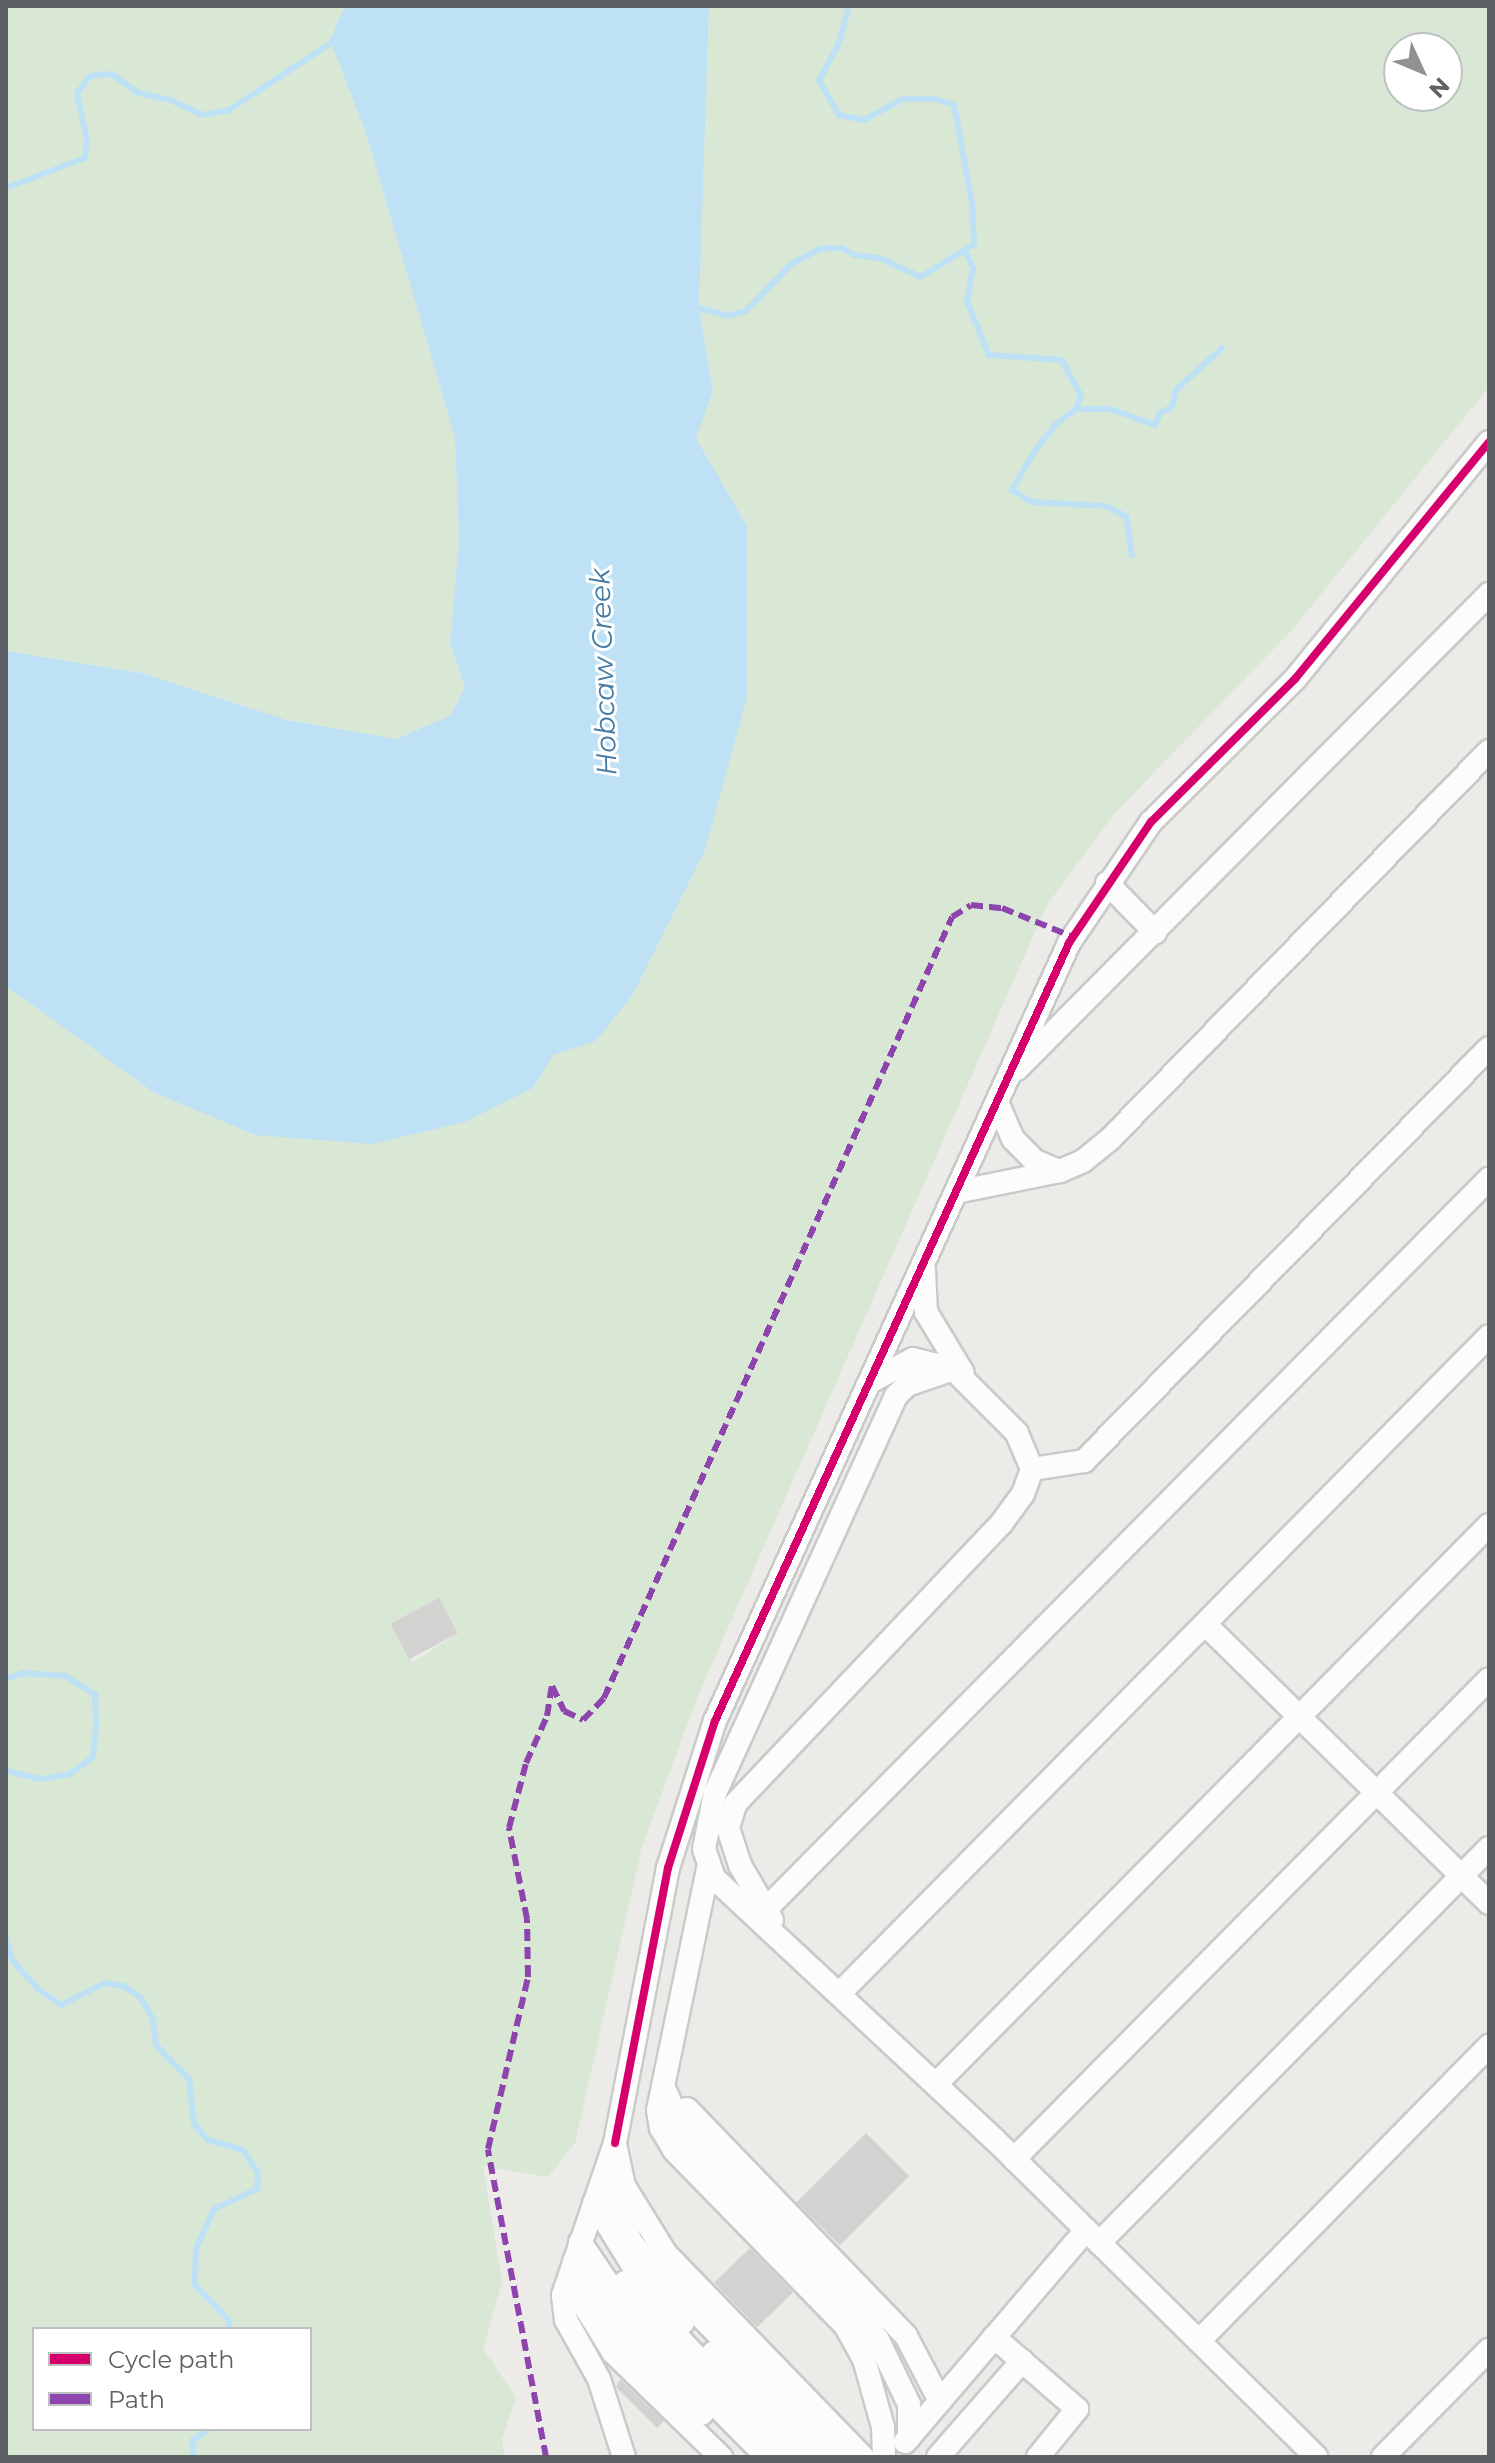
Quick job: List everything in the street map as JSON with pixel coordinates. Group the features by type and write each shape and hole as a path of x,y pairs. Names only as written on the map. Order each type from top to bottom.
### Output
{"street":[{"path":"624,2457 599,2379 566,2320 571,2270 615,2143 668,1868 715,1721 1069,943 1151,822 1305,669 1489,442"},
{"path":"1008,1078 1489,594"},
{"path":"956,1192 1060,1171 1083,1161 1111,1138 1489,751"},
{"path":"1107,883 1155,932"},
{"path":"1032,1469 1084,1461 1489,1048"},
{"path":"997,1102 1025,1152 1060,1171"},
{"path":"765,1910 1489,1179"},
{"path":"924,1261 926,1312 974,1390"},
{"path":"840,1993 1489,1336"},
{"path":"782,1938 740,1865 728,1827 736,1803 1001,1524 1023,1494 1032,1469 1017,1433 953,1369 913,1359 869,1382"},
{"path":"953,1369 907,1385 896,1396 715,1793 705,1824 709,1864 714,1878 734,1902 782,1938 1014,2159 1199,2341 1305,2453"},
{"path":"936,2084 1489,1525"},
{"path":"1205,1624 1489,1903"},
{"path":"1014,2159 1489,1679"},
{"path":"892,2457 994,2337 1489,1848"},
{"path":"709,1864 666,2075 661,2128 674,2150 845,2325 864,2359 883,2427 884,2457"},
{"path":"1199,2341 1489,2046"},
{"path":"666,2075 701,2128 906,2336 940,2401"},
{"path":"666,2075 683,2131 851,2303 878,2340 909,2404 909,2438"},
{"path":"615,2143 624,2186 666,2254 863,2457"},
{"path":"605,2171 631,2242 839,2457"},
{"path":"591,2211 604,2252 652,2315 793,2457"},
{"path":"591,2211 643,2282 817,2457"},
{"path":"571,2270 618,2375 701,2457"},
{"path":"571,2270 613,2352 721,2457"},
{"path":"571,2270 630,2340 746,2457"},
{"path":"571,2270 637,2326 767,2457"},
{"path":"994,2337 1077,2409 1047,2454"},
{"path":"1383,2457 1489,2350"},
{"path":"938,2457 1022,2361"}],"green space":[{"path":"6,6 345,6 331,40 366,133 455,438 459,540 450,644 465,686 450,716 396,739 287,720 142,673 6,651"},
{"path":"709,6 1489,6 1489,387 1292,630 1114,814 1047,905 697,1698 642,1847 575,2143 548,2177 483,2166 502,2282 483,2349 516,2397 502,2439 505,2457 6,2457 6,986 153,1092 255,1135 533,1088 553,1055 596,1041 747,526 696,438 713,391 699,308","holes":["439,1599 458,1633 412,1663 392,1625"]}],"water":[{"name":"Hobcaw Creek","path":"345,6 709,6 699,308 713,391 696,438 747,526 747,697 705,850 632,996 596,1041 553,1055 533,1088 465,1122 372,1144 255,1135 153,1092 6,986 6,651 142,673 287,720 396,739 450,716 465,687 450,644 459,540 455,438 366,133 330,40"}],"building":[{"path":"439,1598 458,1633 409,1659 390,1624"},
{"path":"866,2133 909,2176 840,2245 797,2202"},
{"path":"750,2248 793,2293 757,2327 714,2283"},
{"path":"620,2379 664,2421 657,2428 616,2387"}],"waterway":[{"path":"699,308 728,316 746,311 791,264 820,249 842,248 854,255 880,258 921,277 974,244 972,203 954,105 935,99 903,99 864,120 839,115 819,81 839,43 849,6"},
{"path":"6,188 85,158 87,140 77,93 90,76 112,74 138,93 170,100 202,115 229,110 337,39"},
{"path":"966,253 973,268 967,302 989,355 1062,360 1081,395 1076,409 1056,424 1034,452 1012,490 1032,502 1106,506 1126,516 1132,556"},
{"path":"1076,409 1111,409 1155,425 1160,413 1172,407 1176,390 1222,348"},
{"path":"6,1679 23,1673 66,1676 95,1695 96,1726 93,1757 70,1774 41,1779 6,1771"},
{"path":"6,1938 12,1960 38,1989 61,2005 105,1983 124,1986 141,1998 153,2020 156,2045 189,2079 194,2124 208,2140 243,2150 258,2173 257,2189 214,2209 196,2249 195,2285 228,2319 229,2327"},
{"path":"194,2457 192,2441 205,2431"}],"marked path":[{"path":"546,2457 488,2149 528,1977 527,1919 509,1828 526,1763 547,1716 552,1686 564,1711 583,1720 604,1698 952,917 971,905 1002,908 1073,937"}],"cycle path":[{"path":"615,2143 668,1868 715,1721 1069,943 1151,822 1295,679 1489,442"}]}
